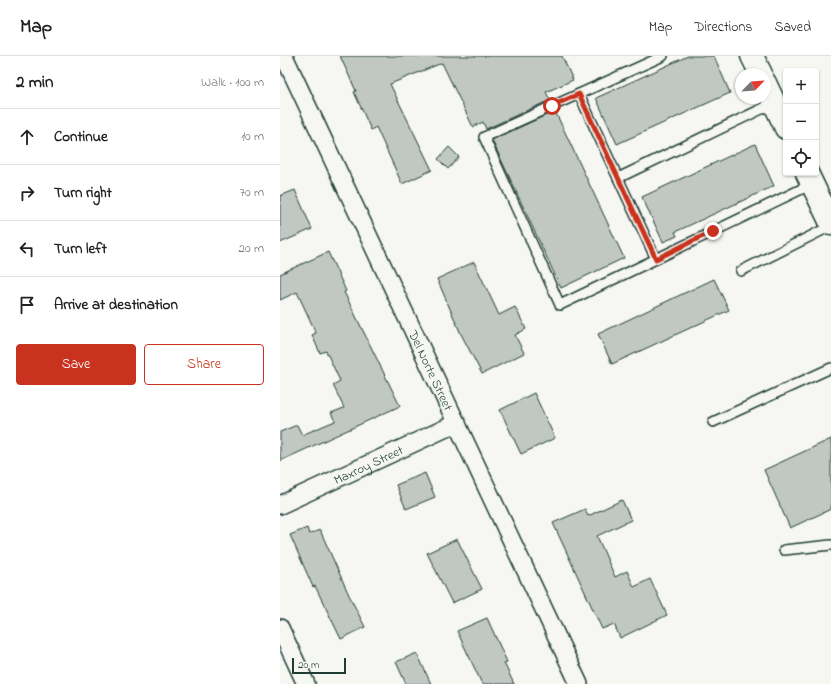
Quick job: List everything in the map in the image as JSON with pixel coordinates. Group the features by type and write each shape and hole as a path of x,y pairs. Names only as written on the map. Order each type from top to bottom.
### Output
{"main road":[{"path":"752,56 758,68"},
{"path":"771,96 783,122"},
{"path":"810,178 831,223"}],"street":[{"name":"Del Norte Street","path":"284,56 579,684"},
{"name":"Maxroy Street","path":"280,505 457,423"},
{"path":"280,628 306,684"}],"lane":[{"path":"663,56 484,137 560,305 656,259 810,178"},
{"path":"579,94 656,259"},
{"path":"618,178 774,103"},
{"path":"741,272 831,226"},
{"path":"713,422 831,368"},
{"path":"784,550 831,545"}],"building":[{"path":"340,56 562,56 573,80 546,92 550,100 486,129 483,122 473,127 442,63 390,84 432,170 402,184 376,127 371,130 354,92 356,91"},
{"path":"688,56 714,56 730,93 617,144 596,98"},
{"path":"555,111 624,258 561,288 492,140"},
{"path":"755,144 774,186 675,232 677,236 663,242 642,197"},
{"path":"449,147 459,157 448,169 438,159"},
{"path":"295,190 312,229 280,243 280,196"},
{"path":"328,252 346,291 344,292 400,406 280,461 280,432 297,425 302,435 335,421 331,413 344,408 333,385 340,381 326,351 320,353 312,335 316,333 297,292 280,300 280,274"},
{"path":"474,262 499,315 515,307 526,329 515,335 524,353 482,374 461,334 437,279"},
{"path":"714,279 729,310 612,364 598,334"},
{"path":"534,393 555,438 521,454 500,410"},
{"path":"831,439 831,509 790,528 764,470"},
{"path":"425,473 435,497 406,509 396,485"},
{"path":"622,500 631,520 597,536 615,577 627,571 634,587 650,579 667,615 620,638 614,624 602,629 553,523 585,509 588,516"},
{"path":"307,528 309,534 320,530 365,627 341,639 315,586 313,587 290,535"},
{"path":"457,539 482,589 452,603 427,553"},
{"path":"487,618 507,662 504,663 514,684 482,684 457,631"},
{"path":"417,653 431,684 406,684 396,662"}],"route":[{"path":"552,106 579,94 656,259 713,231"}]}
